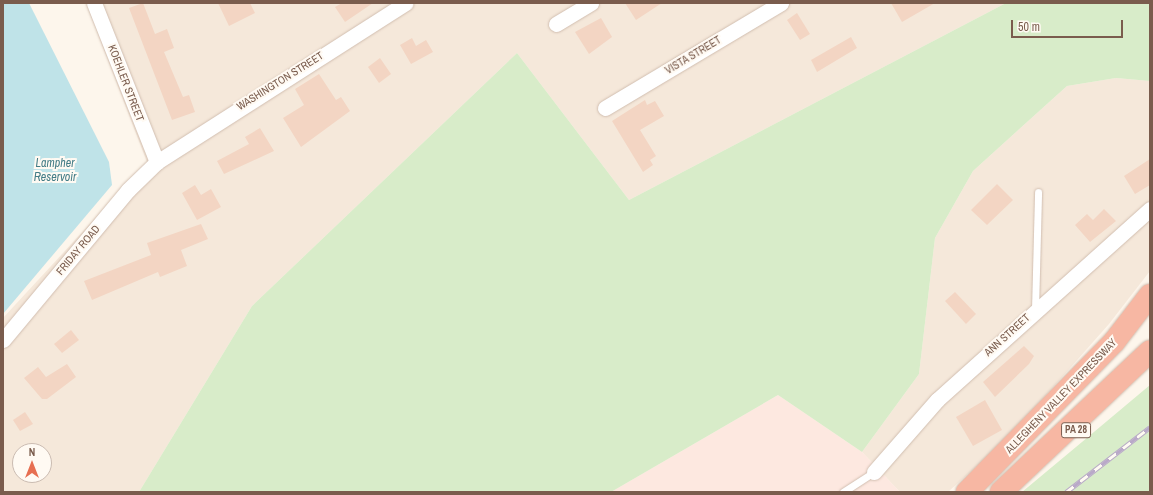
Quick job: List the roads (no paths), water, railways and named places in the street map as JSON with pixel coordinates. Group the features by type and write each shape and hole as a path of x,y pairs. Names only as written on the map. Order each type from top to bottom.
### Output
{"highway":[{"name":"ALLEGHENY VALLEY EXPRESSWAY","path":"967,492 1114,342 1150,295"},
{"path":"1114,342 1150,305"},
{"path":"1001,492 1150,351"},
{"name":"PA 28","path":"1001,492 1150,368"}],"street":[{"name":"KOEHLER STREET","path":"94,3 157,162"},
{"name":"WASHINGTON STREET","path":"157,162 406,3"},
{"path":"556,24 591,3"},
{"name":"VISTA STREET","path":"605,108 781,3"},
{"name":"FRIDAY ROAD","path":"3,340 128,190 157,162"},
{"name":"ANN STREET","path":"874,472 937,400 1034,310 1150,209"}],"lane":[{"path":"1034,310 1038,192"},
{"path":"843,492 874,472"}],"water":[{"name":"Lampher Reservoir","path":"3,3 29,3 109,162 112,185 3,314"}],"railway":[{"path":"1066,492 1150,427"}]}
